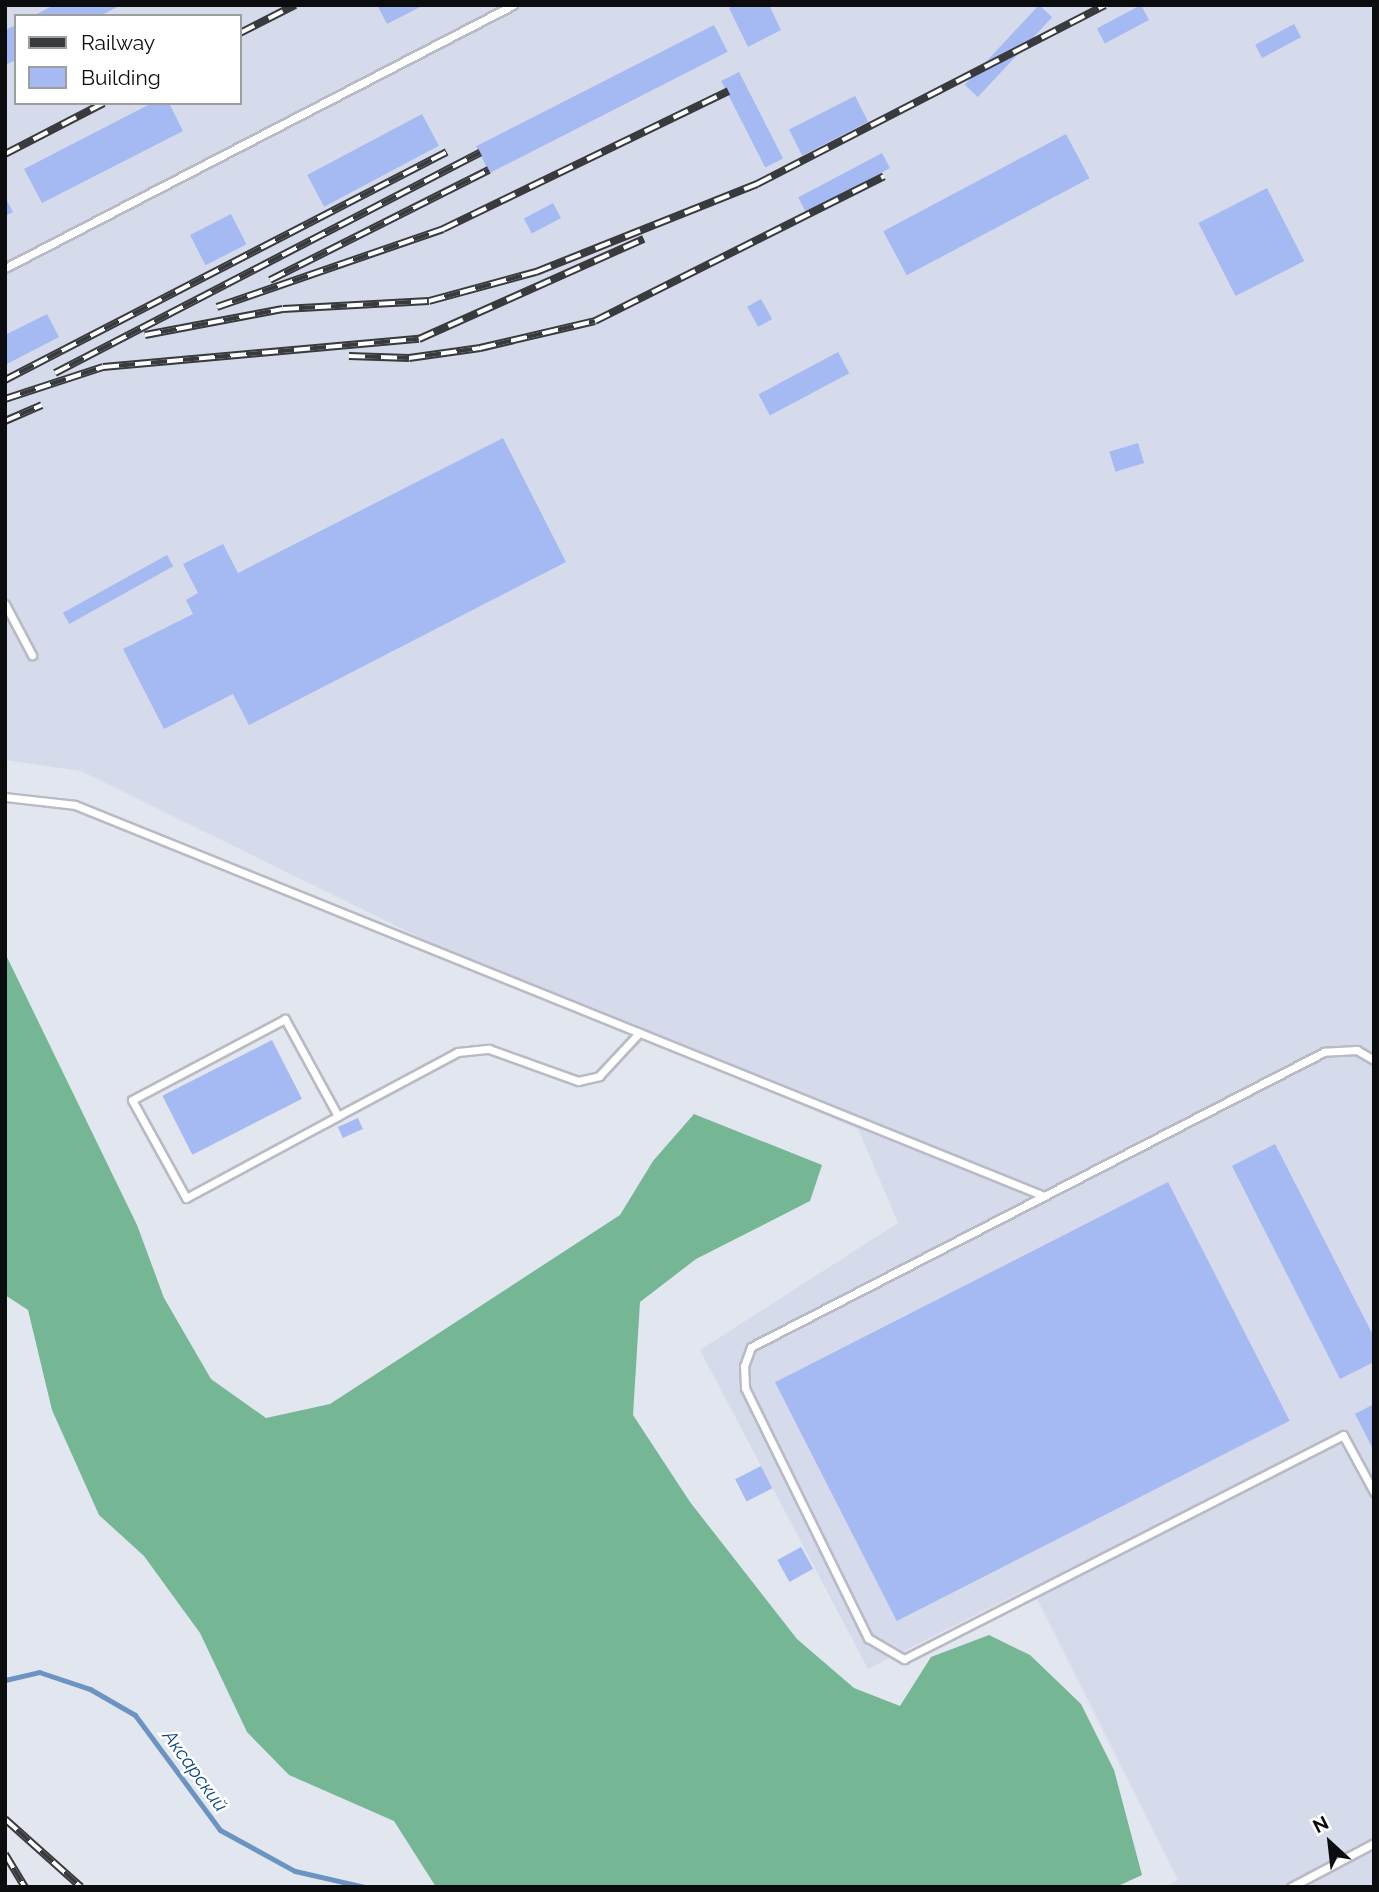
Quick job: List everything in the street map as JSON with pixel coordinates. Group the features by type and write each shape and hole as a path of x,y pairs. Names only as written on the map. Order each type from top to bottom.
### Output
{"lane":[{"path":"5,268 513,5"},
{"path":"5,604 32,655"},
{"path":"5,797 75,805 1044,1196"},
{"path":"338,1116 285,1019 132,1100 186,1198 458,1052 489,1049 578,1081 599,1076 639,1033"},
{"path":"1374,1060 1357,1050 1324,1052 751,1347 744,1366 745,1388 868,1638 881,1652 904,1659 1343,1435 1374,1492"},
{"path":"1291,1887 1374,1843"}],"shaded area":[{"path":"5,5 1374,5 1374,1887 1165,1887 1178,1880 1031,1587 868,1669 700,1350 898,1223 858,1129 490,972 81,771 5,760"}],"green space":[{"path":"5,953 137,1225 164,1298 211,1379 266,1418 330,1404 620,1215 653,1161 694,1114 822,1165 810,1201 696,1259 640,1302 633,1415 690,1502 797,1639 854,1688 900,1706 931,1657 989,1635 1030,1655 1081,1704 1114,1770 1142,1875 1116,1887 436,1887 394,1821 289,1775 247,1732 200,1633 144,1556 99,1515 52,1410 28,1310 5,1295"}],"building":[{"path":"54,5 121,5 104,14 37,14"},
{"path":"377,5 424,5 387,24"},
{"path":"735,5 769,5 781,30 748,47 729,8"},
{"path":"1039,5 1052,17 978,97 965,85"},
{"path":"1141,5 1149,20 1105,43 1097,28"},
{"path":"1294,24 1301,37 1262,58 1255,45"},
{"path":"714,25 728,52 490,173 476,146"},
{"path":"14,26 14,61 5,65 5,30"},
{"path":"739,72 783,158 765,168 721,81"},
{"path":"855,96 868,122 802,155 789,130"},
{"path":"148,105 170,105 183,131 42,203 24,169"},
{"path":"422,114 439,146 324,207 307,175"},
{"path":"1066,134 1089,178 907,275 883,231"},
{"path":"882,153 890,168 806,213 798,198"},
{"path":"1267,188 1304,261 1236,296 1198,223"},
{"path":"5,197 13,212 5,216"},
{"path":"553,203 561,218 532,234 524,218"},
{"path":"231,214 246,244 205,265 190,235"},
{"path":"761,299 772,319 758,327 747,307"},
{"path":"47,314 59,337 5,365 5,335"},
{"path":"838,352 849,373 770,415 759,394"},
{"path":"503,438 566,562 249,725 233,694 164,729 123,649 193,614 186,600 198,593 183,564 223,544 238,573"},
{"path":"1138,443 1144,463 1115,472 1109,452"},
{"path":"167,555 173,566 69,624 63,613"},
{"path":"272,1040 302,1099 192,1155 162,1096"},
{"path":"358,1118 363,1129 343,1138 338,1127"},
{"path":"1275,1144 1374,1337 1374,1362 1340,1379 1232,1166"},
{"path":"1168,1182 1290,1421 897,1621 775,1382"},
{"path":"1374,1404 1374,1451 1355,1414"},
{"path":"761,1466 772,1488 747,1501 735,1479"},
{"path":"801,1547 813,1569 790,1582 777,1560"}],"waterway":[{"name":"Аксарский","path":"5,1680 39,1672 90,1689 135,1715 220,1830 295,1871 365,1887"}],"railway":[{"path":"242,32 295,5"},
{"path":"145,335 283,309 429,301 536,272 757,184 1105,5"},
{"path":"217,307 443,229 728,91"},
{"path":"5,154 100,105"},
{"path":"5,380 447,152"},
{"path":"55,373 480,153"},
{"path":"270,280 489,170"},
{"path":"349,356 409,358 480,348 595,321 884,176"},
{"path":"5,399 103,367 419,339 644,239"},
{"path":"5,421 42,405"},
{"path":"5,1819 81,1887"},
{"path":"5,1854 25,1887"}]}
